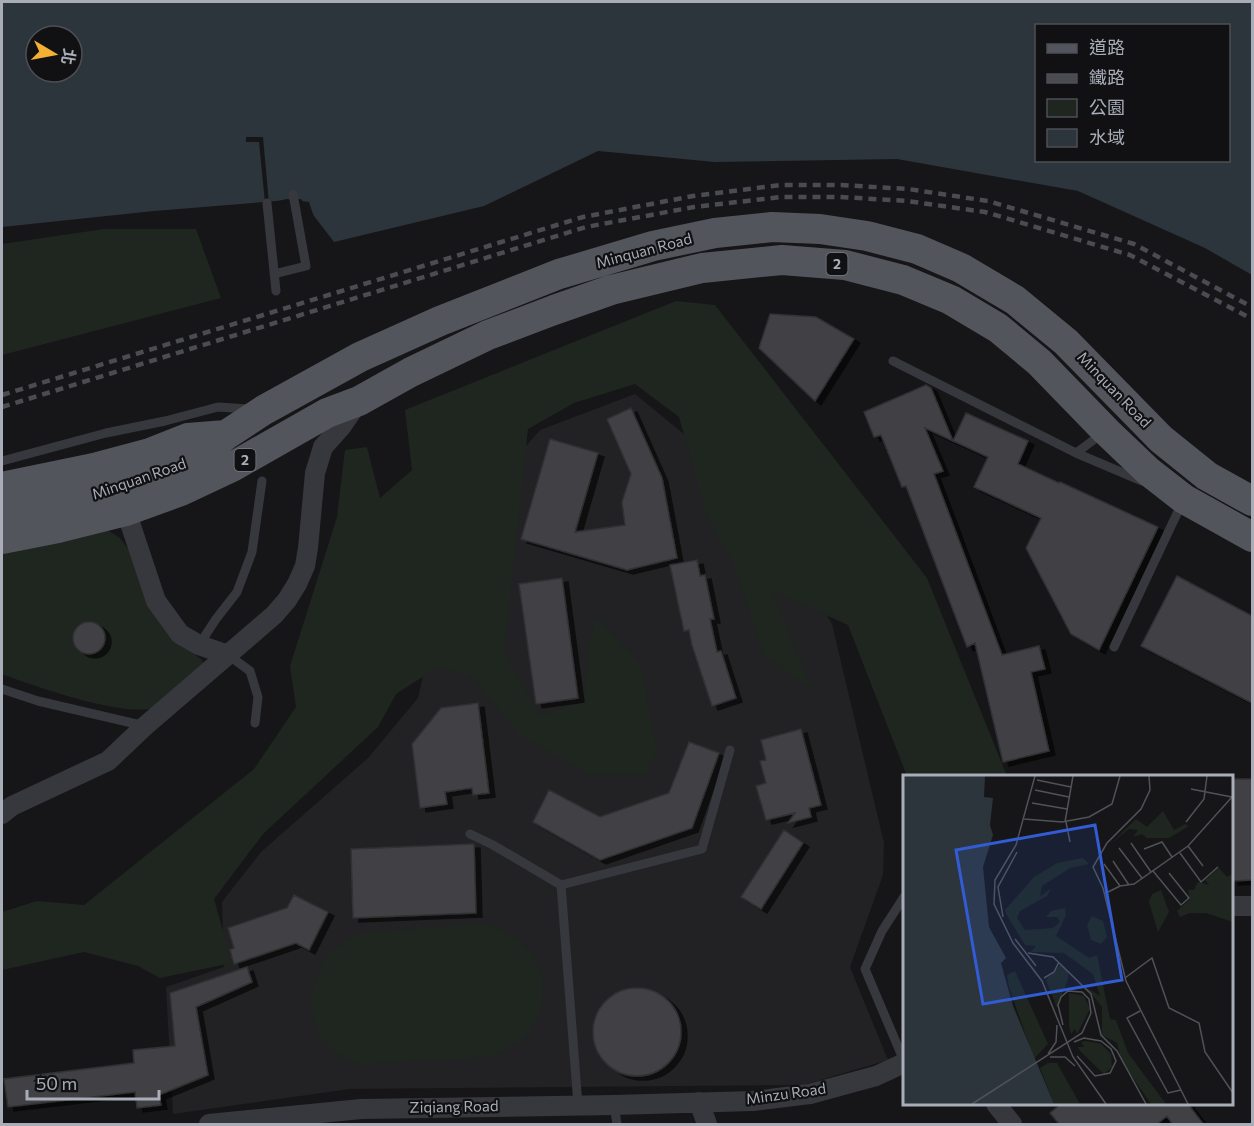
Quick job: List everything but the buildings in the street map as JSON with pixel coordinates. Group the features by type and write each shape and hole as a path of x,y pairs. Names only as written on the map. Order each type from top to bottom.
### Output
{"main road":[{"name":"Minquan Road","path":"2,515 85,497 154,477 193,461 226,435 264,410 360,357 440,321 559,274 653,246 715,233 772,227 820,229 867,236 917,249 961,268 1015,300 1066,342 1161,439 1207,476 1252,501"},
{"name":"Minquan Road","path":"2,539 126,511 181,491 232,467 327,412 359,400 488,335 611,290 702,268 782,260 845,265 903,280 951,300 998,328 1039,362 1148,471 1184,499 1252,537"},
{"path":"2,487 94,468 150,453 188,438 226,435"}],"street":[{"name":"Minquan Road","path":"2,814 12,806 108,761 145,726 274,615 287,600 304,566 308,548 315,473 323,447 341,427 359,400"},
{"path":"126,511 156,601 180,634 199,645 228,655"},
{"path":"1233,906 1252,906"},
{"name":"Minzu Road","path":"699,1102 753,1101 810,1094 876,1076 903,1062"},
{"path":"699,1102 707,1125"},
{"name":"Ziqiang Road","path":"209,1125 361,1108 578,1105 615,1115 699,1102"},
{"path":"997,1105 1012,1125"}],"lane":[{"path":"274,274 306,266 292,194"},
{"path":"267,203 276,291"},
{"path":"893,361 1076,453 1184,499 1114,647"},
{"path":"2,461 106,433 218,407 264,410"},
{"path":"1076,453 1106,431"},
{"path":"199,645 237,592 252,552 262,481"},
{"path":"228,655 250,670 258,697 255,723"},
{"path":"2,689 38,701 145,726"},
{"path":"470,834 561,885 702,849 730,750"},
{"path":"561,885 578,1105"},
{"path":"903,899 882,931 865,969 903,1060"}],"shaded area":[{"path":"635,394 751,489 832,624 884,843 883,875 850,967 888,1060 804,1085 350,1089 173,1114 166,987 224,967 222,902 261,852 368,758 418,698 443,588 479,500 540,430"}],"green space":[{"path":"104,229 196,229 221,298 2,355 2,244"},
{"path":"676,301 715,305 927,578 1007,775 907,775 848,625 771,590 813,691 764,655 735,567 706,513 679,417 635,384 574,403 528,429 504,652 540,716 585,700 588,648 596,617 641,666 657,752 645,775 589,774 520,736 473,677 438,667 396,694 378,727 263,834 214,899 232,963 160,978 138,966 84,952 2,970 2,912 37,901 84,905 254,769 296,707 290,666 337,517 345,450 367,447 380,498 412,470 405,410"},
{"path":"106,529 120,538 131,553 173,637 202,660 204,666 158,706 127,709 105,705 81,700 2,674 2,546"},
{"path":"483,923 517,940 538,966 543,982 543,999 538,1017 527,1034 515,1044 492,1057 358,1064 342,1057 320,1036 311,1007 312,992 325,957 357,934"}],"water":[{"path":"2,2 1252,2 1252,275 1205,248 1078,191 897,159 715,162 598,151 484,206 334,242 301,199 2,227"}],"pier":[{"path":"246,137 263,137 269,203 287,199 309,202 316,223 300,202 262,205 265,203 259,142 246,142"}],"railway":[{"path":"2,395 583,217 693,196 780,185 841,185 908,189 988,201 1134,244 1252,307"},
{"path":"2,407 586,227 694,207 781,197 840,197 907,201 985,212 1130,255 1252,319"}]}
